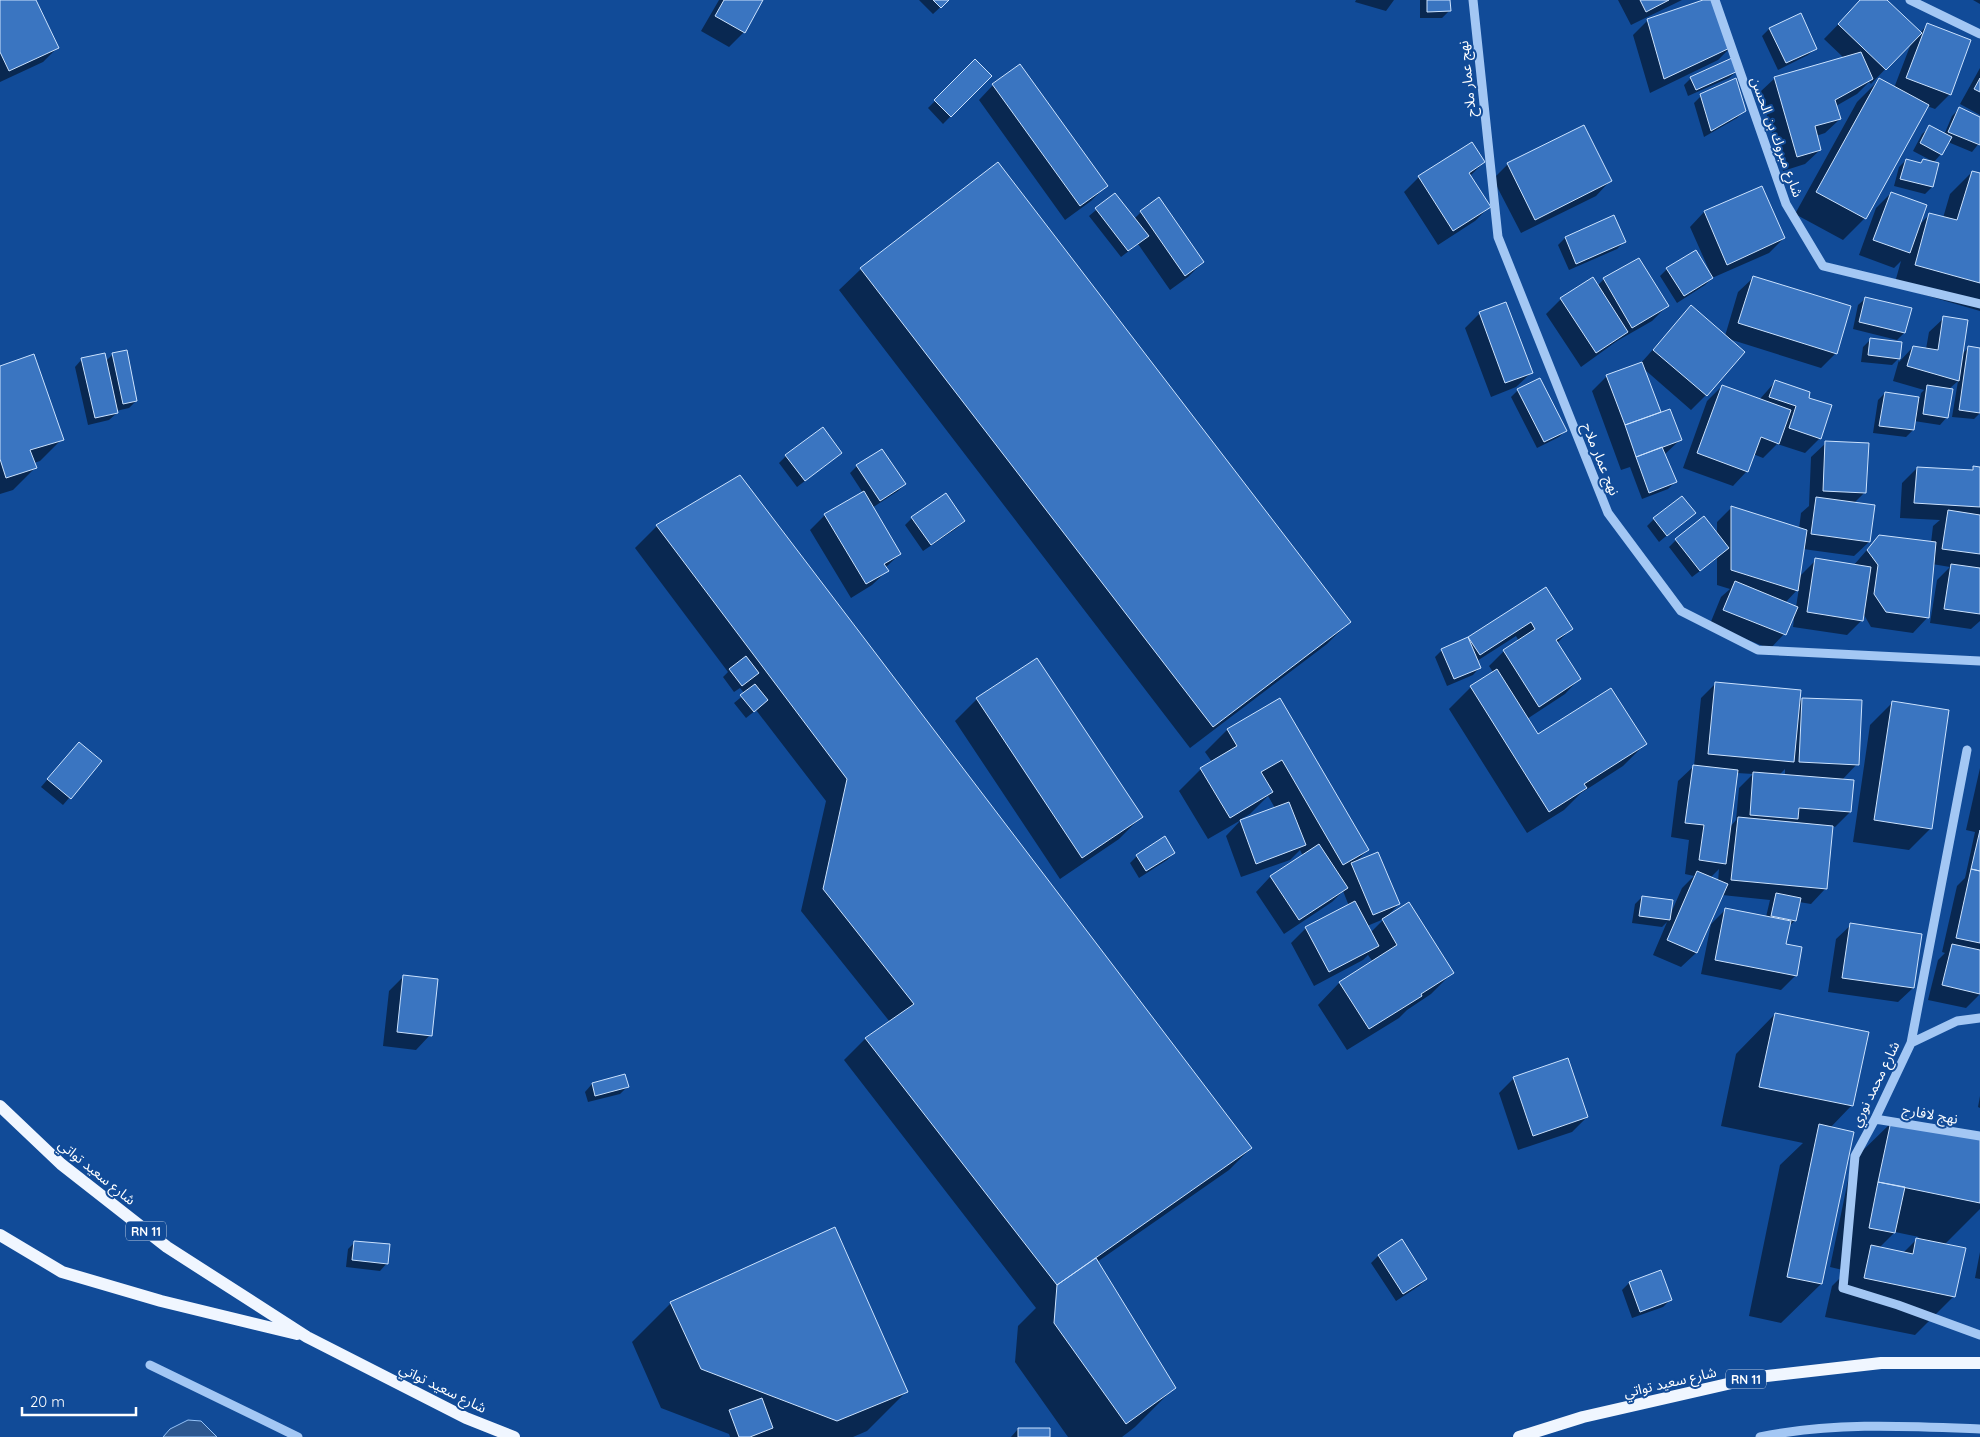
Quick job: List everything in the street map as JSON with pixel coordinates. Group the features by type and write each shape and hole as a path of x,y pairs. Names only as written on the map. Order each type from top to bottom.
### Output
{"main road":[{"name":"شارع سعيد تواتي","path":"0,1106 61,1164 167,1247 307,1337 466,1418 514,1437"},
{"name":"شارع سعيد تواتي","path":"0,1235 62,1272 161,1301 307,1337"},
{"name":"شارع سعيد تواتي","path":"1519,1437 1583,1417 1758,1377 1881,1363 1980,1363"}],"street":[{"name":"نهج عمار ملاح","path":"1473,0 1498,237 1608,513 1681,611 1758,650 1980,661"},
{"name":"شارع مبروك بن الحسن","path":"1715,0 1786,204 1823,266 1980,304"},
{"path":"1910,0 1980,34"},
{"name":"شارع محمد نوري","path":"1967,750 1911,1043 1876,1118 1855,1156 1843,1288 1898,1305 1980,1335"},
{"path":"1911,1043 1957,1021 1980,1018"},
{"name":"نهج لافارج","path":"1876,1118 1980,1136"},
{"path":"150,1365 298,1437"},
{"path":"1760,1437 1877,1425 1980,1429"}],"water":[{"path":"188,1420 201,1421 217,1437 163,1437 170,1429"}],"building":[{"path":"0,0 36,0 59,48 9,71 0,52"},
{"path":"724,0 763,0 745,33 715,16"},
{"path":"933,0 949,0 941,8"},
{"path":"1427,0 1450,0 1451,11 1427,12"},
{"path":"1640,0 1669,0 1646,12"},
{"path":"1703,0 1717,0 1734,46 1664,79 1647,19"},
{"path":"1860,0 1887,0 1922,33 1886,70 1838,24"},
{"path":"1801,13 1817,49 1786,63 1769,28"},
{"path":"1927,23 1971,40 1951,95 1906,78"},
{"path":"1861,52 1873,79 1835,100 1841,119 1815,126 1821,150 1797,157 1774,77"},
{"path":"1732,58 1738,71 1696,90 1690,77"},
{"path":"975,59 992,76 951,117 934,100"},
{"path":"1020,64 1108,186 1080,206 992,84"},
{"path":"1736,78 1746,111 1711,131 1700,94"},
{"path":"1879,78 1929,105 1866,219 1816,192"},
{"path":"1980,78 1980,92 1974,89"},
{"path":"1959,107 1980,117 1980,145 1948,132"},
{"path":"1584,125 1612,181 1535,220 1507,163"},
{"path":"1929,125 1952,137 1942,155 1920,143"},
{"path":"1472,142 1485,162 1469,173 1491,207 1453,231 1418,176"},
{"path":"1906,159 1921,163 1923,159 1939,163 1933,187 1900,179"},
{"path":"998,162 1351,622 1213,727 860,268"},
{"path":"1972,171 1980,173 1980,283 1915,265 1929,213 1957,220"},
{"path":"1762,186 1785,238 1727,265 1704,211"},
{"path":"1891,192 1927,205 1910,253 1873,240"},
{"path":"1115,193 1149,236 1128,251 1095,208"},
{"path":"1159,197 1204,262 1185,276 1140,211"},
{"path":"1614,215 1626,242 1576,264 1565,237"},
{"path":"1696,250 1713,278 1684,296 1666,268"},
{"path":"1639,258 1669,306 1632,328 1603,278"},
{"path":"1753,276 1851,306 1837,354 1738,323"},
{"path":"1593,277 1628,332 1596,353 1560,298"},
{"path":"1865,297 1912,308 1905,333 1859,322"},
{"path":"1506,302 1533,373 1505,383 1479,312"},
{"path":"1691,305 1745,352 1707,396 1653,350"},
{"path":"1943,316 1968,320 1959,381 1907,366 1913,346 1938,350"},
{"path":"1870,338 1902,342 1900,359 1868,355"},
{"path":"1968,346 1980,348 1980,413 1959,410"},
{"path":"127,350 137,401 123,404 112,353"},
{"path":"105,353 118,413 95,418 81,358"},
{"path":"34,354 64,440 30,450 37,468 6,478 0,459 0,366"},
{"path":"1642,362 1661,412 1625,425 1606,375"},
{"path":"1540,378 1567,431 1544,442 1517,389"},
{"path":"1775,380 1810,392 1809,398 1832,405 1821,439 1789,428 1796,406 1769,397"},
{"path":"1722,385 1791,410 1779,444 1761,437 1748,472 1697,453"},
{"path":"1927,385 1953,389 1948,418 1923,414"},
{"path":"1885,392 1919,397 1914,430 1879,426"},
{"path":"1670,409 1682,440 1636,457 1625,425"},
{"path":"823,427 842,453 805,481 785,455"},
{"path":"1825,441 1869,443 1866,493 1823,491"},
{"path":"1662,447 1677,482 1649,493 1636,457"},
{"path":"882,449 906,484 880,501 856,465"},
{"path":"1973,466 1980,467 1980,507 1914,503 1917,467 1973,470"},
{"path":"740,475 1252,1148 1057,1285 865,1038 914,1004 823,889 847,779 656,525"},
{"path":"864,491 901,554 884,564 889,571 866,584 824,514"},
{"path":"946,493 965,521 931,545 911,517"},
{"path":"1682,496 1696,513 1667,536 1653,518"},
{"path":"1816,497 1875,505 1870,542 1811,534"},
{"path":"1731,506 1807,530 1798,591 1731,570"},
{"path":"1948,510 1980,515 1980,554 1942,549"},
{"path":"1704,516 1729,548 1700,571 1675,539"},
{"path":"1879,535 1936,542 1929,618 1886,612 1874,594 1878,565 1867,550"},
{"path":"1815,558 1871,567 1863,621 1807,612"},
{"path":"1951,564 1980,568 1980,614 1944,609"},
{"path":"1735,581 1798,607 1786,635 1723,610"},
{"path":"1546,587 1573,629 1556,640 1581,679 1539,707 1503,650 1535,629 1531,622 1480,655 1468,637"},
{"path":"1468,637 1481,668 1454,679 1441,649"},
{"path":"746,656 759,673 742,686 729,669"},
{"path":"1037,658 1143,817 1082,858 976,698"},
{"path":"1497,669 1538,734 1611,688 1647,744 1584,784 1587,788 1549,812 1470,686"},
{"path":"1715,682 1801,690 1794,762 1708,754"},
{"path":"755,684 768,700 754,712 740,695"},
{"path":"1280,698 1369,850 1343,865 1282,760 1261,772 1273,792 1230,818 1200,768 1237,746 1227,729"},
{"path":"1802,698 1862,700 1859,765 1799,762"},
{"path":"1892,701 1949,710 1932,829 1874,820"},
{"path":"79,742 102,761 71,799 47,779"},
{"path":"1693,765 1738,770 1726,864 1699,860 1704,825 1685,823"},
{"path":"1753,772 1854,780 1851,812 1799,808 1798,819 1750,815"},
{"path":"1289,802 1306,845 1256,864 1240,820"},
{"path":"1738,817 1833,826 1827,889 1731,880"},
{"path":"1980,830 1980,871 1971,869"},
{"path":"1165,836 1175,853 1146,871 1136,855"},
{"path":"1319,844 1348,888 1299,920 1270,876"},
{"path":"1378,852 1400,904 1373,915 1351,863"},
{"path":"1971,869 1980,871 1980,943 1956,938"},
{"path":"1697,871 1728,884 1697,953 1667,940"},
{"path":"1776,893 1801,898 1796,921 1771,916"},
{"path":"1642,896 1673,900 1670,920 1639,916"},
{"path":"1355,901 1379,946 1329,972 1305,927"},
{"path":"1409,902 1454,973 1421,994 1422,996 1369,1029 1339,982 1397,945 1382,919"},
{"path":"1725,908 1791,921 1786,944 1802,947 1797,976 1715,960"},
{"path":"1850,923 1922,934 1914,988 1842,978"},
{"path":"1952,944 1980,950 1980,994 1942,985"},
{"path":"403,975 438,979 432,1036 397,1032"},
{"path":"1775,1013 1869,1032 1853,1106 1759,1087"},
{"path":"1568,1058 1588,1117 1533,1136 1513,1077"},
{"path":"625,1074 629,1087 595,1096 592,1083"},
{"path":"1891,1121 1980,1139 1980,1203 1878,1182"},
{"path":"1819,1124 1854,1132 1822,1284 1787,1277"},
{"path":"1878,1182 1905,1187 1895,1233 1869,1228"},
{"path":"835,1227 908,1392 837,1421 701,1369 670,1302"},
{"path":"1916,1238 1966,1248 1955,1297 1864,1278 1871,1245 1913,1254"},
{"path":"1402,1239 1427,1279 1403,1294 1378,1255"},
{"path":"354,1241 390,1244 388,1264 352,1260"},
{"path":"1096,1258 1176,1388 1126,1424 1054,1323 1057,1285"},
{"path":"1661,1270 1672,1300 1640,1312 1629,1282"},
{"path":"762,1398 773,1428 750,1437 739,1437 729,1410"},
{"path":"1018,1428 1050,1428 1050,1437 1018,1437"}]}
